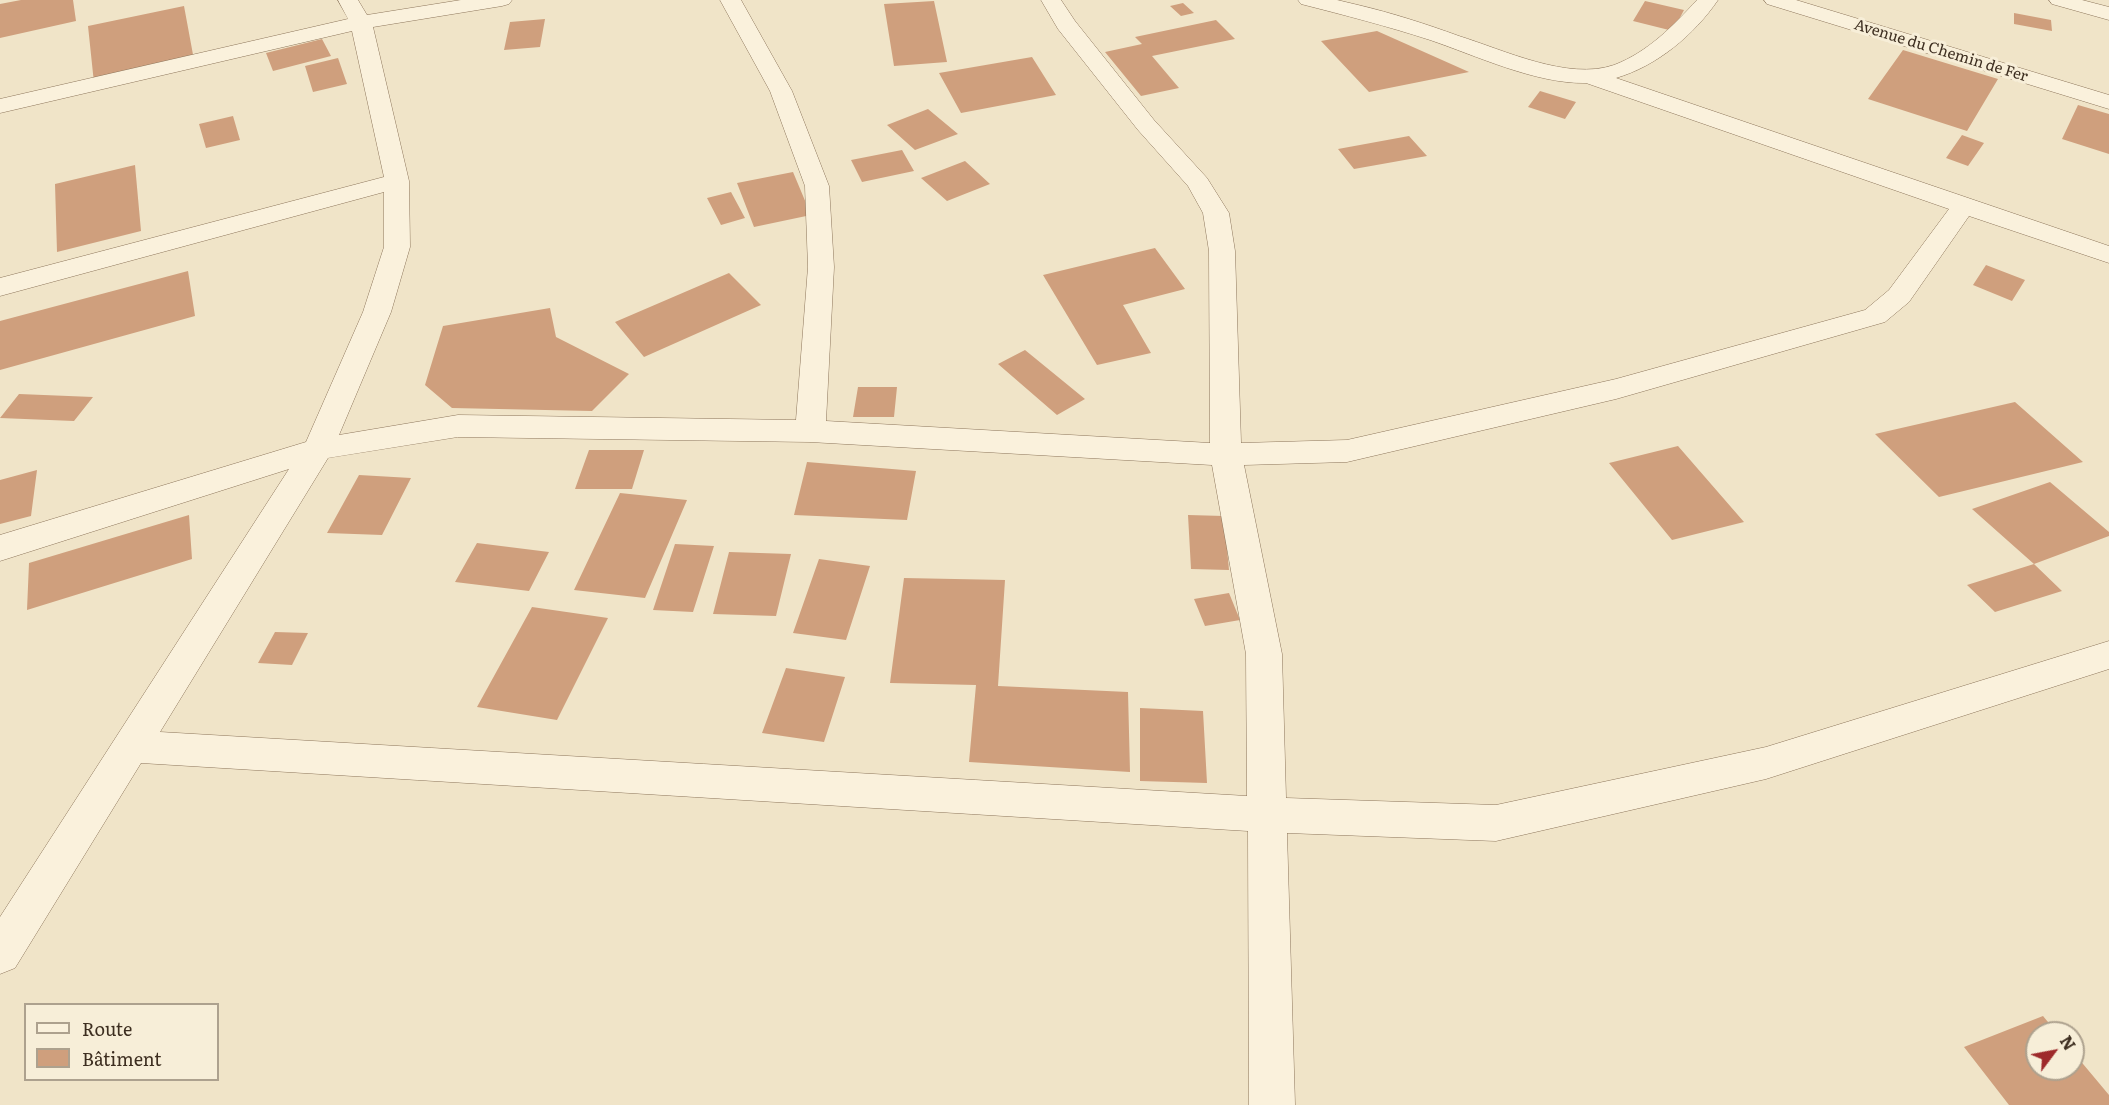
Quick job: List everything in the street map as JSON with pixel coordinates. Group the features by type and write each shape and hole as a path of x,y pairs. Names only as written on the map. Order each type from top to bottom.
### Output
{"street":[{"path":"0,106 354,11 502,0"},
{"path":"730,0 781,91 818,186 822,267 810,431"},
{"path":"1051,0 1066,24 1146,125 1198,183 1216,213 1222,250 1226,455 1264,654 1272,1105"},
{"path":"1308,0 1374,15 1540,69 1570,76 1590,77 1609,74 1650,57 1669,43 1708,0"},
{"name":"Avenue du Chemin de Fer","path":"1774,0 2109,102"},
{"path":"2060,0 2109,14"},
{"path":"0,954 318,449 378,312 397,247 397,181 354,11"},
{"path":"1590,77 2109,255"},
{"path":"0,287 397,181"},
{"path":"0,548 318,449 458,426 810,431 1226,455 1347,451 1616,389 1875,316 1899,296 1964,205"},
{"path":"133,746 1268,816 1496,822 1766,763 2109,655"}],"building":[{"path":"21,0 73,0 76,21 0,38 0,4"},
{"path":"934,1 947,62 894,66 884,4"},
{"path":"1645,1 1684,10 1673,31 1633,21"},
{"path":"1183,3 1194,13 1181,16 1170,6"},
{"path":"184,6 194,60 94,83 88,26"},
{"path":"2014,13 2051,20 2052,31 2014,24"},
{"path":"545,19 540,47 504,50 510,22"},
{"path":"1216,20 1235,39 1152,56 1179,88 1141,96 1105,52 1142,44 1135,37"},
{"path":"1377,31 1469,72 1369,92 1321,41"},
{"path":"322,39 331,56 273,71 266,53"},
{"path":"1903,50 1998,79 1967,131 1868,99"},
{"path":"1032,57 1056,95 961,113 939,73"},
{"path":"338,58 347,84 313,92 305,66"},
{"path":"1540,91 1576,102 1565,119 1528,107"},
{"path":"2078,105 2109,114 2109,154 2062,139"},
{"path":"928,109 958,134 915,150 887,125"},
{"path":"233,116 240,140 206,148 199,124"},
{"path":"1962,135 1984,143 1968,166 1946,158"},
{"path":"1409,136 1427,156 1354,169 1338,149"},
{"path":"902,150 914,171 862,182 851,160"},
{"path":"965,161 990,184 947,201 921,178"},
{"path":"135,165 141,231 57,252 55,184"},
{"path":"793,172 811,215 754,227 737,183"},
{"path":"731,192 745,218 721,225 707,198"},
{"path":"1155,248 1185,289 1123,305 1151,353 1097,365 1043,275"},
{"path":"1986,265 2025,280 2012,301 1973,285"},
{"path":"188,271 195,316 0,370 0,321"},
{"path":"729,273 761,305 644,357 615,322"},
{"path":"550,308 556,337 629,374 592,411 452,408 425,385 443,326"},
{"path":"1025,350 1085,399 1057,415 998,364"},
{"path":"858,387 897,387 894,417 853,417"},
{"path":"19,394 93,397 74,421 0,418"},
{"path":"2015,402 2083,462 1939,497 1875,434"},
{"path":"1678,446 1744,522 1672,540 1609,463"},
{"path":"589,450 644,450 632,489 575,489"},
{"path":"807,462 916,471 907,520 794,515"},
{"path":"37,470 31,516 0,524 0,480"},
{"path":"359,475 411,478 382,535 327,533"},
{"path":"2050,482 2109,532 2109,536 2034,564 1972,509"},
{"path":"620,493 687,500 645,598 574,590"},
{"path":"189,515 192,559 27,610 29,563"},
{"path":"1188,515 1224,516 1229,570 1191,569"},
{"path":"477,543 549,552 529,591 455,582"},
{"path":"675,544 714,546 693,612 653,610"},
{"path":"729,552 791,554 776,616 713,614"},
{"path":"819,559 870,566 846,640 793,633"},
{"path":"2034,564 2062,591 1995,612 1967,585"},
{"path":"904,578 1005,580 998,686 1128,692 1130,772 969,762 976,685 890,683"},
{"path":"1229,593 1240,620 1205,626 1194,599"},
{"path":"532,607 608,618 557,720 477,707"},
{"path":"275,632 308,633 292,665 258,663"},
{"path":"786,668 845,677 824,742 762,733"},
{"path":"1140,708 1203,711 1207,783 1140,781"},
{"path":"2043,1016 2047,1021 2030,1021"},
{"path":"2025,1023 2025,1081 2085,1081 2085,1066 2109,1095 2109,1105 2009,1105 1964,1047"}]}
